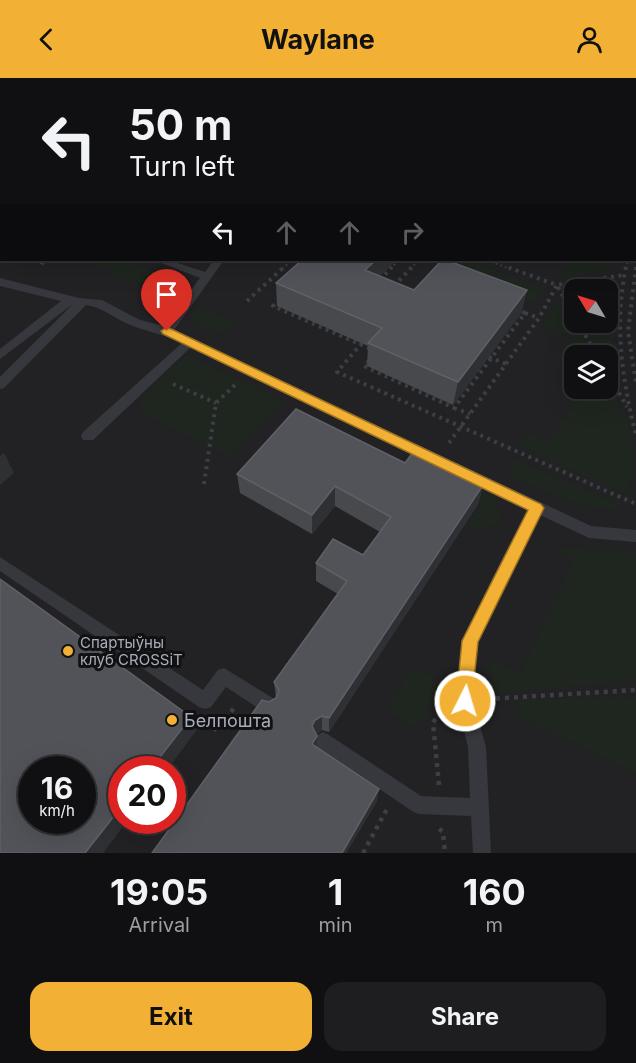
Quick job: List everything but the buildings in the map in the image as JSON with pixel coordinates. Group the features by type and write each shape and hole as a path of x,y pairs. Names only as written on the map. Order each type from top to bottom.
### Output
{"lane":[{"path":"162,261 207,276"},
{"path":"167,331 218,261"},
{"path":"0,282 69,300 98,303 136,323 167,331 589,532 636,536"},
{"path":"0,355 69,300"},
{"path":"0,385 83,301"},
{"path":"88,436 190,342"},
{"path":"482,853 478,807 477,747 465,701 470,641 536,508"},
{"path":"0,563 205,701 224,676 270,706"},
{"path":"323,741 418,806 478,807"}],"path":[{"path":"247,301 291,261"},
{"path":"376,284 398,261"},
{"path":"390,290 418,261"},
{"path":"489,261 557,285 624,275"},
{"path":"628,261 618,329 629,411 636,435"},
{"path":"636,264 628,331 636,383"},
{"path":"557,285 564,298"},
{"path":"438,459 539,318 557,285"},
{"path":"282,298 273,306 377,351"},
{"path":"514,309 539,318"},
{"path":"454,408 525,313"},
{"path":"362,344 337,372 636,504"},
{"path":"490,357 506,364"},
{"path":"370,359 364,366 470,414"},
{"path":"204,484 216,403 250,370"},
{"path":"167,381 216,403"},
{"path":"618,391 629,411"},
{"path":"443,832 433,723 445,702 636,690"}],"shaded area":[{"path":"0,261 636,261 636,853 0,853"},
{"path":"88,261 129,261 188,287 172,313 154,305 148,298 155,291"},
{"path":"438,261 470,261 545,289 535,304 434,265"},
{"path":"570,261 612,261 609,270 559,278"},
{"path":"561,296 564,302 564,333 581,333 588,345 567,345 572,337 542,325"},
{"path":"198,306 234,322 219,334 190,320"},
{"path":"594,333 613,333 613,345 601,345"},
{"path":"186,355 284,401 229,456 145,414 139,402 143,395"},
{"path":"576,399 617,399 629,423 635,466 625,494 519,446 524,437 533,434 550,441"},
{"path":"511,458 613,502 620,507 619,510 581,506 514,478 508,466"},
{"path":"476,491 493,496 501,513 499,522 481,531 468,526 480,504 471,499"},
{"path":"551,548 636,552 636,680 496,694 488,668 496,662 520,674 574,559"},
{"path":"414,666 432,676 436,696 417,729 387,710"},
{"path":"636,697 636,773 519,717 516,699"}],"place":[{"name":"Спартыўны клуб CROSSiT","path":"68,651"},
{"name":"Белпошта","path":"172,720"}],"route":[{"path":"167,331 469,473 536,508 470,641 465,701"}]}
